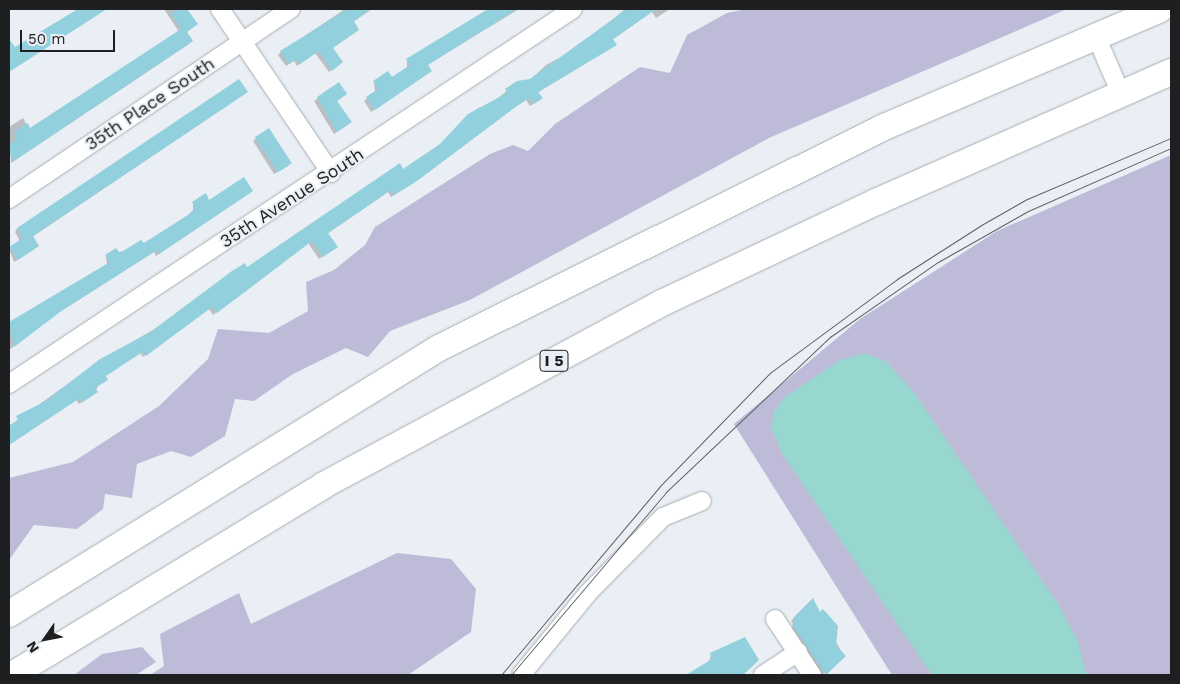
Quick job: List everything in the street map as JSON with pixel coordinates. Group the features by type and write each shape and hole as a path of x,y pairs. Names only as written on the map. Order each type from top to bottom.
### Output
{"highway":[{"path":"9,614 439,348 884,127 1160,9"},
{"name":"I 5","path":"12,675 324,485 654,308 1171,72"}],"street":[{"path":"220,9 330,173"},
{"name":"35th Place South","path":"9,199 291,9"},
{"name":"35th Avenue South","path":"9,384 330,173 573,9"},
{"path":"1096,36 1121,94"},
{"path":"521,675 588,593 663,517 702,501"},
{"path":"775,619 812,675"},
{"path":"763,675 798,652"}],"shaded area":[{"path":"747,9 1067,9 769,138 470,300 390,331 368,357 346,348 293,374 254,401 235,399 225,436 191,457 171,451 137,464 132,498 105,494 103,509 77,529 34,525 9,560 9,478 73,462 159,406 208,359 218,329 269,333 308,311 306,282 334,270 365,245 375,227 490,154 513,145 528,151 555,124 640,67 670,73 687,35 727,13"},
{"path":"1171,155 1171,675 892,675 734,424 860,319 997,231"},
{"path":"865,353 887,362 915,394 1058,604 1077,639 1087,675 932,675 781,452 771,427 774,411 785,397 840,360"},
{"path":"397,553 451,559 476,589 471,632 408,675 150,675 164,666 160,634 239,593 251,624"},
{"path":"142,647 156,662 136,675 74,675 102,654"}],"building":[{"path":"78,9 107,9 9,72 9,39 15,47"},
{"path":"178,9 187,9 198,24 187,32 193,41 14,161 9,152 9,145 17,139 14,132 28,123 30,128 181,29 171,13"},
{"path":"348,9 371,9 354,21 359,30 333,48 343,62 332,71 319,51 300,64 297,59 289,64 280,51"},
{"path":"488,9 517,9 428,65 432,71 375,110 366,97 378,89 373,81 388,71 392,77 410,65 406,59"},
{"path":"627,9 656,9 613,39 617,45 538,92 543,98 534,104 529,98 417,181 394,195 391,190 328,233 338,247 323,257 312,241 217,313 212,307 146,356 144,351 106,376 108,380 95,388 98,392 83,402 80,398 9,445 9,426 18,420 16,416 46,401 100,359 149,333 232,271 245,263 247,267 400,163 403,169 440,144 468,114 507,93 505,89 517,81 530,79"},
{"path":"239,79 248,92 33,236 39,246 18,260 9,247 23,238 17,228"},
{"path":"339,82 347,94 337,101 352,122 337,132 317,97"},
{"path":"269,128 292,163 278,172 255,137"},
{"path":"244,177 253,191 159,254 157,250 60,312 14,347 9,322 110,262 105,255 116,248 120,253 141,240 144,243 188,215 195,208 192,202 206,193 209,200"},
{"path":"813,598 820,612 823,609 838,626 836,645 846,656 826,675 792,625 796,621 793,618"},
{"path":"745,637 759,660 743,675 686,675 712,659 710,653"}],"tram line":[{"path":"501,675 660,486 771,372 897,279 983,224 1027,199 1171,138"},
{"path":"511,675 666,492 830,337 938,262 1028,211 1171,148"}]}
